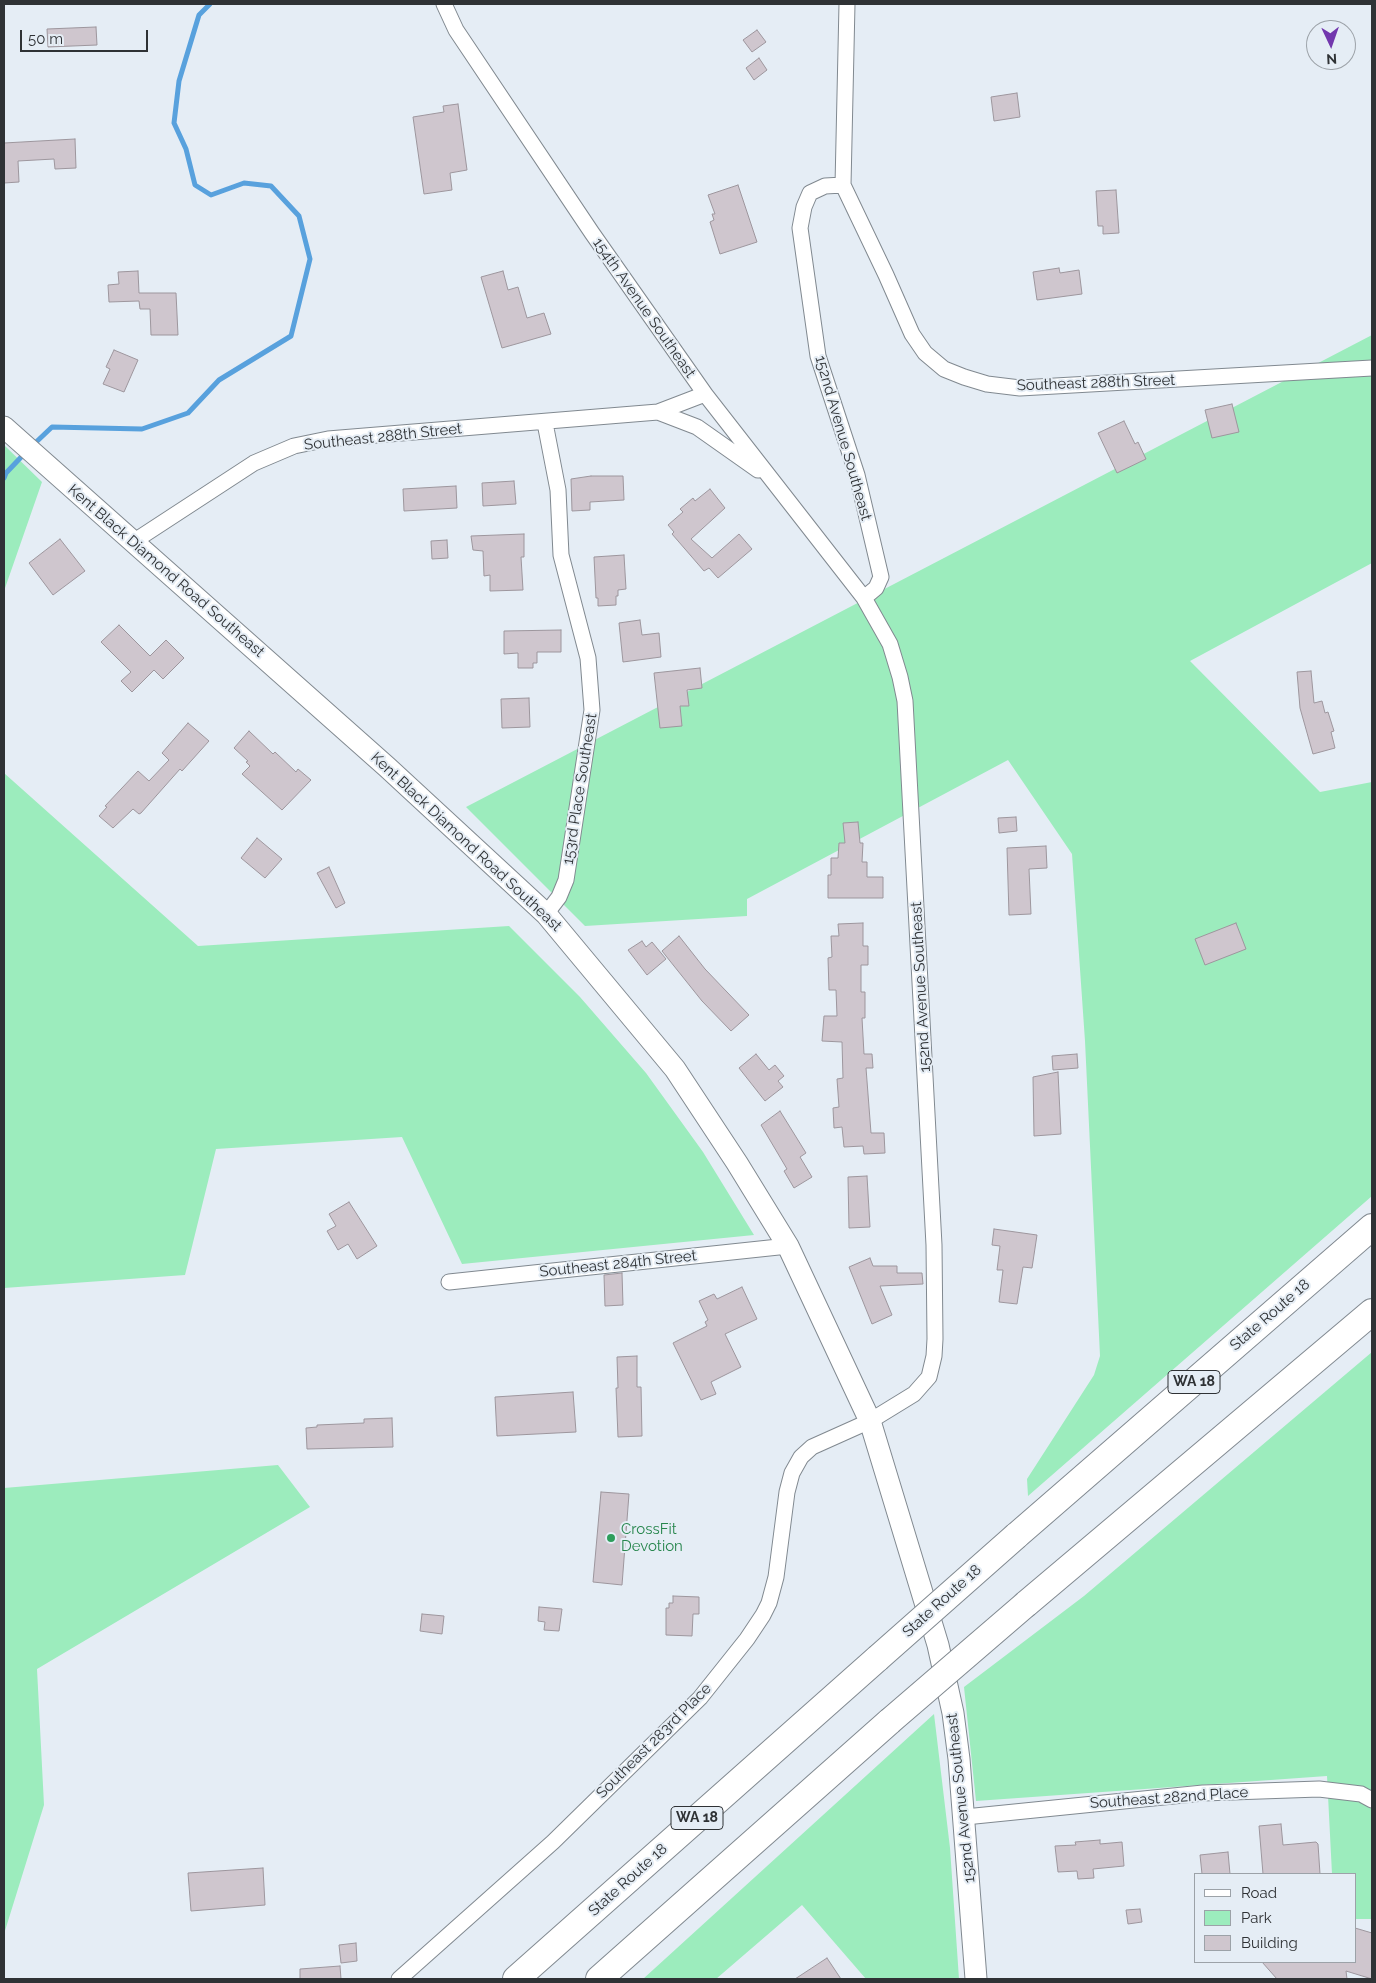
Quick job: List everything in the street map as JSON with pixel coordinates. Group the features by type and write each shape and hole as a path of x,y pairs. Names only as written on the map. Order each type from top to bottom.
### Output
{"highway":[{"name":"State Route 18","path":"516,1979 1016,1536 1372,1227"},
{"path":"599,1979 890,1721 1372,1312"}],"street":[{"name":"154th Avenue Southeast","path":"444,4 456,30 558,184 705,394 864,598"},
{"path":"843,185 847,4"},
{"name":"Southeast 288th Street","path":"843,185 886,274 912,334 925,353 944,369 964,377 987,384 1020,388 1372,368"},
{"name":"152nd Avenue Southeast","path":"843,185 826,186 810,193 804,207 800,228 818,356 857,475 881,577 876,588 864,598 890,644 905,701 934,1245 934,1356 929,1377 914,1394 870,1421 938,1645 953,1713 965,1816 976,1979"},
{"name":"Southeast 288th Street","path":"133,542 254,463 294,446 328,439 545,423 658,412 669,410 705,394"},
{"name":"Southeast 288th Street","path":"658,412 697,427 769,477"},
{"name":"153rd Place Southeast","path":"545,423 558,490 561,555 588,658 592,710 566,880 559,897 546,914"},
{"name":"Kent Black Diamond Road Southeast","path":"4,426 57,476 387,767 546,914 675,1069 737,1163 788,1246 870,1421"},
{"name":"Southeast 284th Street","path":"449,1282 788,1246"},
{"name":"Southeast 283rd Place","path":"399,1979 553,1842 700,1698 747,1639 769,1602 776,1577 787,1492 792,1473 801,1457 812,1447 870,1421"},
{"name":"Southeast 282nd Place","path":"965,1816 1203,1793 1318,1790 1361,1794 1372,1800"}],"green space":[{"path":"1372,335 1372,563 1190,661 1320,792 1372,782 1372,1196 1028,1496 1027,1479 1094,1375 1100,1356 1085,1041 1072,854 1008,760 747,899 747,916 585,926 466,807"},
{"path":"4,445 42,482 4,591"},
{"path":"4,773 198,946 509,926 580,997 646,1073 703,1152 754,1235 462,1264 402,1137 216,1149 185,1275 4,1288"},
{"path":"1372,1352 1372,1919 1356,1919 1356,1873 1332,1873 1327,1776 976,1801 964,1687 1084,1596"},
{"path":"278,1465 310,1507 37,1669 44,1805 4,1934 4,1488"},
{"path":"934,1714 950,1848 959,1979 866,1979 802,1905 716,1979 643,1979"}],"building":[{"path":"96,27 97,45 48,47 47,29"},
{"path":"757,30 766,42 752,52 743,40"},
{"path":"759,58 767,70 754,80 746,68"},
{"path":"1017,93 1020,117 994,121 991,97"},
{"path":"458,104 467,170 450,173 452,190 424,194 413,117 444,112 443,106"},
{"path":"75,139 76,168 55,169 54,159 18,161 19,182 4,183 4,143"},
{"path":"738,185 757,242 720,254 710,222 714,220 712,214 715,214 708,195"},
{"path":"1116,190 1119,233 1103,234 1103,226 1098,226 1096,191"},
{"path":"1059,268 1060,273 1079,270 1082,294 1037,300 1033,272"},
{"path":"138,271 139,293 176,293 178,335 151,335 150,309 140,309 139,301 109,302 108,285 119,284 118,272"},
{"path":"503,271 508,290 518,287 527,318 544,313 551,334 502,348 481,277"},
{"path":"114,350 138,360 124,392 103,384 110,369 106,367"},
{"path":"1232,404 1239,432 1212,438 1205,410"},
{"path":"1124,421 1135,444 1138,442 1146,459 1117,473 1098,433"},
{"path":"591,476 623,476 624,500 590,502 590,510 572,511 571,479"},
{"path":"514,481 516,504 483,506 482,483"},
{"path":"456,486 457,508 404,511 403,489"},
{"path":"710,489 725,508 691,539 712,558 739,534 752,549 718,578 709,568 704,571 672,534 674,532 668,525 683,512 680,509 693,498 695,501"},
{"path":"524,534 524,557 521,557 523,590 490,591 490,575 484,576 483,551 473,550 471,536"},
{"path":"60,539 85,571 53,595 29,563"},
{"path":"447,540 448,558 432,559 431,541"},
{"path":"624,555 626,589 618,590 616,605 598,606 594,557"},
{"path":"640,620 642,635 659,633 661,657 623,662 619,623"},
{"path":"119,625 150,656 166,640 184,658 163,679 154,670 132,692 121,681 131,672 101,642"},
{"path":"561,630 561,652 537,652 537,663 533,663 533,668 518,668 518,653 504,654 504,631"},
{"path":"700,668 702,688 687,690 689,706 680,706 682,726 660,728 654,673"},
{"path":"1311,671 1314,703 1322,701 1325,713 1328,712 1334,731 1331,732 1335,748 1313,754 1300,708 1297,672"},
{"path":"529,698 530,727 502,728 501,699"},
{"path":"188,723 209,741 182,771 180,769 141,813 139,814 133,809 113,828 99,816 107,807 105,806 138,771 149,781 169,760 162,753"},
{"path":"249,731 273,754 275,752 296,772 298,769 311,780 282,810 242,774 250,766 246,762 248,761 234,748"},
{"path":"1016,817 1017,831 999,833 998,818"},
{"path":"858,822 860,843 863,843 862,862 867,862 867,877 883,877 883,898 828,898 828,875 831,875 831,858 838,858 839,843 845,843 843,823"},
{"path":"257,838 282,859 265,878 241,858"},
{"path":"1046,846 1047,868 1029,869 1031,914 1009,915 1007,848"},
{"path":"329,867 345,903 336,908 317,873"},
{"path":"863,923 863,946 868,946 868,965 861,965 861,992 865,992 865,1018 862,1018 864,1054 872,1054 873,1068 866,1068 871,1133 884,1133 885,1153 864,1154 863,1146 844,1147 842,1127 834,1128 833,1108 839,1107 837,1079 843,1078 842,1042 822,1041 824,1016 837,1016 836,990 829,990 828,958 832,957 831,936 839,936 838,924"},
{"path":"1236,923 1246,949 1205,965 1195,939"},
{"path":"679,936 705,969 749,1015 731,1031 702,1001 662,951"},
{"path":"642,941 646,947 652,942 666,959 647,975 628,950"},
{"path":"756,1054 769,1070 775,1065 784,1076 778,1081 783,1087 765,1101 739,1068"},
{"path":"1077,1054 1078,1068 1053,1070 1052,1056"},
{"path":"1058,1072 1061,1134 1034,1136 1033,1077"},
{"path":"780,1111 806,1153 800,1157 812,1177 794,1188 784,1171 787,1169 761,1125"},
{"path":"867,1176 870,1227 849,1228 848,1177"},
{"path":"349,1202 377,1246 357,1259 348,1244 338,1250 327,1231 336,1226 329,1214"},
{"path":"994,1229 1037,1235 1032,1268 1023,1267 1017,1304 999,1302 1003,1270 997,1270 1000,1246 992,1245"},
{"path":"870,1258 873,1266 897,1266 897,1273 922,1273 923,1284 880,1286 892,1315 872,1324 849,1267"},
{"path":"622,1273 623,1305 605,1306 604,1275"},
{"path":"742,1287 757,1319 725,1334 741,1367 711,1382 716,1394 701,1400 673,1343 707,1326 705,1322 708,1320 699,1301 714,1294 717,1299"},
{"path":"637,1356 637,1387 641,1387 642,1436 618,1437 617,1357"},
{"path":"573,1392 576,1432 497,1436 495,1397"},
{"path":"392,1418 393,1447 307,1449 306,1428 317,1427 317,1425 364,1423 364,1419"},
{"name":"CrossFit Devotion","path":"601,1492 629,1494 622,1585 593,1582"},
{"path":"673,1596 699,1597 699,1614 693,1614 692,1636 666,1635 666,1608 669,1608 669,1603 673,1603"},
{"path":"539,1607 562,1609 559,1631 544,1630 545,1622 538,1621"},
{"path":"422,1614 444,1616 442,1634 420,1631"},
{"path":"1281,1824 1283,1845 1316,1842 1318,1844 1320,1873 1263,1873 1259,1826"},
{"path":"1100,1840 1100,1844 1122,1842 1124,1866 1093,1869 1094,1878 1078,1879 1077,1871 1058,1872 1055,1846 1076,1845 1075,1842"},
{"path":"1228,1852 1230,1873 1202,1873 1200,1855"},
{"path":"263,1868 265,1905 191,1911 188,1873"},
{"path":"1140,1909 1142,1922 1128,1924 1126,1910"},
{"path":"1356,1928 1372,1933 1372,1979 1346,1971 1347,1979 1277,1979 1263,1963 1356,1963"},
{"path":"356,1943 357,1961 341,1963 339,1945"},
{"path":"827,1958 841,1979 795,1979"},
{"path":"340,1966 341,1979 300,1979 300,1969"}],"waterway":[{"path":"32,446 52,427 142,429 188,413 219,380 291,336 310,259 299,216 271,186 244,183 211,195 195,185 186,149 174,123 179,81 199,15 210,4"},
{"path":"4,478 6,473 26,452"}],"place":[{"name":"CrossFit Devotion","path":"611,1538"}]}
